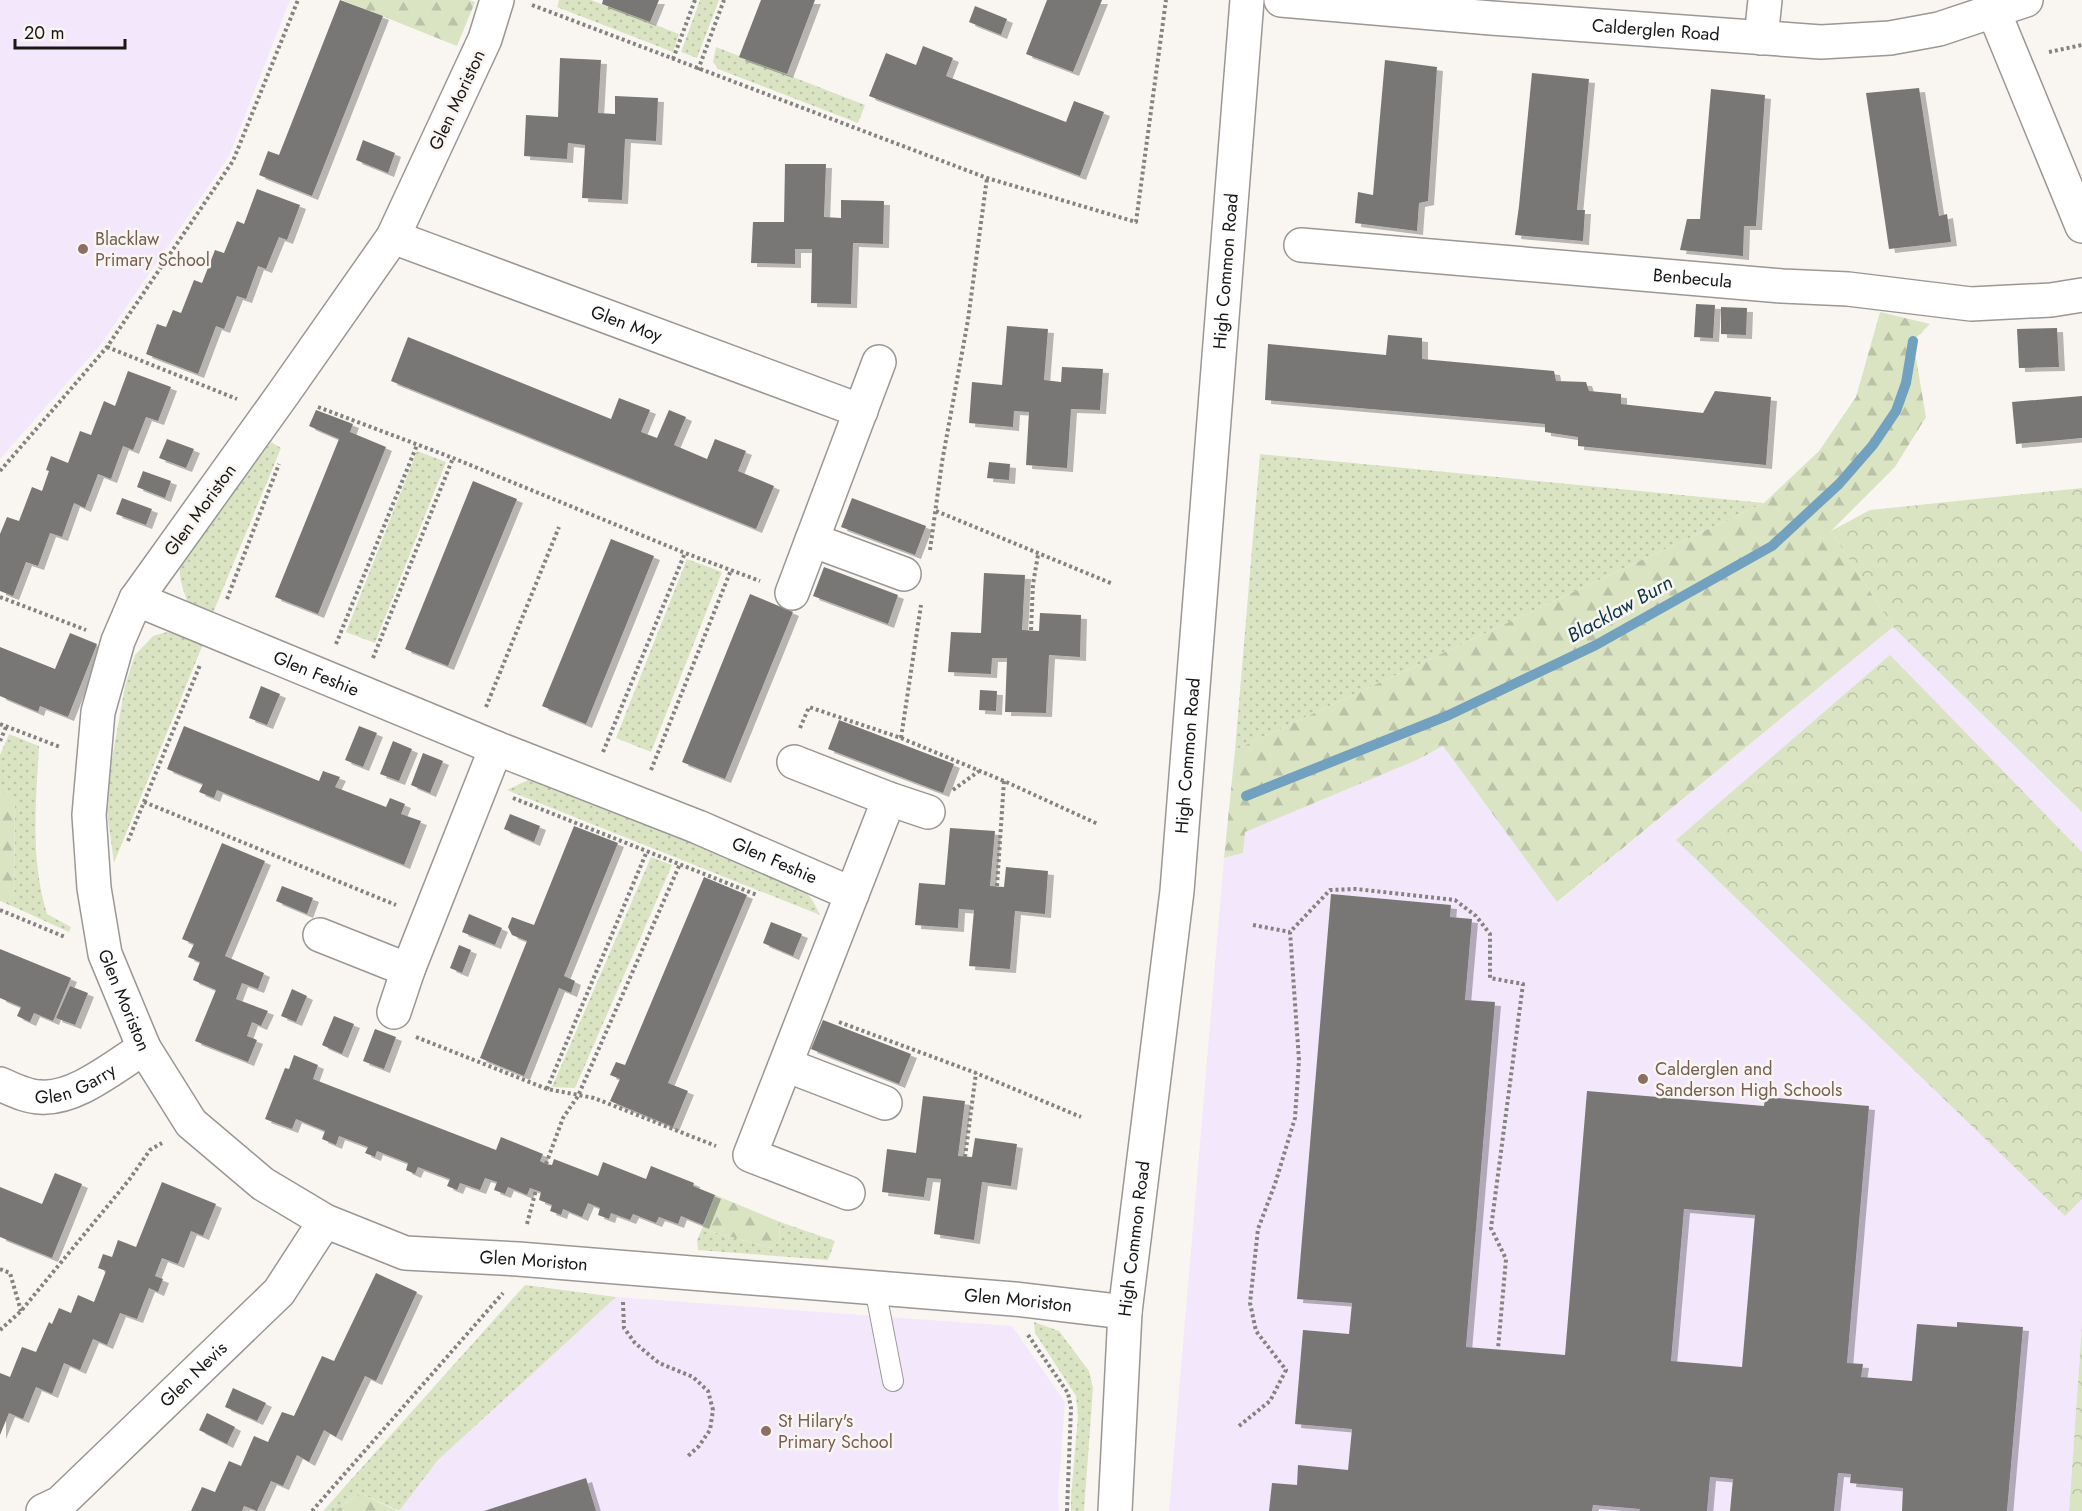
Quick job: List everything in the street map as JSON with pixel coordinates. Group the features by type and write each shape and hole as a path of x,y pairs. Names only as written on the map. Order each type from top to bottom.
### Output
{"street":[{"name":"High Common Road","path":"1115,1511 1125,1312 1177,891 1247,0"},
{"name":"Calderglen Road","path":"1281,0 1821,42 1890,38 1939,29 2026,0"},
{"path":"1761,38 1765,0"},
{"name":"Glen Moriston","path":"509,1 484,39 393,237 136,599 118,641 98,712 89,815 94,888 105,954 144,1048 191,1123 263,1184 326,1221 405,1253 518,1259 1014,1299 1125,1312"},
{"path":"1994,12 2082,226"},
{"name":"Glen Moy","path":"393,237 861,411"},
{"name":"Benbecula","path":"1302,245 1848,290 1971,304 2051,300 2082,295"},
{"path":"792,593 879,362"},
{"path":"812,540 916,565"},
{"name":"Glen Feshie","path":"136,599 485,743 638,802 852,894"},
{"path":"394,1012 408,970 481,785 485,743"},
{"path":"794,762 928,812"},
{"path":"848,1193 750,1155 889,799"},
{"path":"320,935 408,970"},
{"name":"Glen Garry","path":"0,1084 39,1098 60,1096 82,1087 144,1048"},
{"path":"786,1065 885,1103"},
{"name":"Glen Nevis","path":"43,1511 60,1503 279,1292 326,1221"}],"lane":[{"path":"875,1288 893,1381"}],"path":[{"path":"0,471 107,347 234,161 298,0"},
{"path":"673,59 695,0"},
{"path":"698,70 724,0"},
{"path":"509,1 673,59 987,178 1136,222 1166,0"},
{"path":"2045,53 2082,45"},
{"path":"916,565 936,511 942,462 968,320 987,178"},
{"path":"107,347 277,403 417,445 685,553 792,593"},
{"path":"323,676 417,445"},
{"path":"359,691 453,458"},
{"path":"936,511 1113,584"},
{"path":"485,743 559,527"},
{"path":"590,784 685,553"},
{"path":"1031,630 1033,585 1038,555"},
{"path":"638,802 731,570"},
{"path":"0,597 118,641"},
{"path":"901,738 922,602"},
{"path":"794,762 788,756 809,707 901,738 1004,781 1098,824"},
{"path":"0,724 94,760"},
{"path":"0,741 6,727"},
{"path":"997,886 1004,781"},
{"path":"481,785 765,897"},
{"path":"144,802 428,918"},
{"path":"547,1089 647,851"},
{"path":"546,1164 563,1118 578,1096 680,864"},
{"path":"1239,1426 1270,1401 1286,1370 1256,1331 1250,1303 1258,1230 1295,1118 1299,1060 1290,932 1330,890 1338,888 1455,900 1476,916 1490,934 1490,978 1523,984 1491,1228 1506,1259 1498,1349"},
{"path":"0,910 105,954"},
{"path":"1253,925 1290,932"},
{"path":"807,1010 976,1072 1081,1117"},
{"path":"394,1012 414,1036 547,1089 594,1098 717,1146 750,1155"},
{"path":"965,1157 976,1072"},
{"path":"0,1330 21,1311 129,1180 150,1150 191,1123"},
{"path":"312,1511 502,1295 518,1259 536,1190"},
{"path":"625,1268 624,1328 635,1343 659,1363 693,1377 708,1391 712,1410 710,1430 699,1446 686,1458"},
{"path":"0,1269 10,1273 21,1311"},
{"path":"1014,1299 1018,1321 1068,1393 1071,1408 1067,1511"}],"shaded area":[{"name":"Blacklaw Primary School","path":"0,0 290,0 229,156 102,343 0,459"},
{"name":"Calderglen and Sanderson High Schools","path":"1893,627 2082,812 2082,1325 2069,1511 1169,1511 1224,858 1243,853 1244,832 1417,760 1443,746 1558,902"},
{"name":"St Hilary's Primary School","path":"616,1297 1012,1326 1065,1402 1058,1495 1059,1511 399,1511 438,1460"}],"green space":[{"path":"342,0 469,0 475,2 457,46"},
{"path":"559,0 591,0 679,34 673,52 557,7"},
{"path":"700,0 719,0 697,58 681,52"},
{"path":"716,47 865,105 858,123 718,69 713,62"},
{"path":"1880,312 1930,324 1913,341 1926,417 1895,467 1831,531 1893,627 1557,902 1443,746 1417,760 1245,832 1243,853 1224,858 1235,750 1764,503 1819,451 1856,397"},
{"path":"271,442 281,448 213,613 187,601 180,569 205,526"},
{"path":"417,451 446,462 375,643 346,632"},
{"path":"1260,454 1764,503 1235,750"},
{"path":"2082,488 2082,812 1893,627 1831,531 1870,510"},
{"path":"687,559 722,572 651,752 616,738"},
{"path":"167,632 180,634 203,644 114,863 107,812 110,770 125,686 135,655 153,636"},
{"path":"1890,655 2082,852 2082,1199 2065,1216 1676,840"},
{"path":"9,734 39,746 36,830 38,872 47,914 71,927 69,932 14,907 15,800 0,793 0,755"},
{"path":"528,780 546,782 802,887 820,915 507,790"},
{"path":"0,793 15,799 14,907 0,901"},
{"path":"651,857 672,865 575,1088 552,1087"},
{"path":"715,1195 780,1222 779,1242 771,1248 702,1229"},
{"path":"780,1222 835,1241 828,1260 698,1250 697,1240 702,1229 771,1248 779,1242"},
{"path":"525,1285 616,1297 438,1460 399,1511 360,1493 335,1511 323,1511"},
{"path":"1034,1322 1059,1331 1089,1371 1093,1388 1084,1511 1071,1511 1078,1416 1076,1396 1035,1333"},
{"path":"2082,1325 2082,1511 2069,1511"},
{"path":"360,1493 397,1511 335,1511"}],"building":[{"path":"340,0 383,16 312,196 259,175 268,151 279,155"},
{"path":"603,0 659,0 650,22 602,4"},
{"path":"761,0 815,0 787,74 739,57"},
{"path":"1047,0 1102,0 1073,72 1026,54"},
{"path":"975,6 1007,19 1001,35 969,22"},
{"path":"923,46 953,58 946,76 1066,122 1074,101 1104,112 1080,176 869,96 886,53 916,65"},
{"path":"560,58 601,60 598,113 615,114 615,96 658,98 656,141 625,139 622,200 582,198 585,145 568,143 567,159 524,156 526,115 558,117"},
{"path":"1385,60 1437,67 1428,201 1419,203 1417,231 1355,223 1358,192 1373,195"},
{"path":"1532,73 1589,79 1577,210 1585,210 1583,241 1515,235"},
{"path":"1919,88 1939,216 1947,214 1951,242 1889,249 1866,93"},
{"path":"1711,89 1765,95 1756,226 1744,226 1743,256 1680,250 1687,219 1700,219"},
{"path":"363,140 395,153 388,173 356,160"},
{"path":"785,164 826,164 824,217 841,218 841,200 884,201 883,244 853,243 851,304 811,303 812,249 795,249 795,264 751,263 753,222 784,222"},
{"path":"257,189 300,205 287,240 279,237 266,269 258,266 246,299 237,296 224,329 216,326 198,374 146,354 157,324 166,327 173,310 181,313 194,280 202,283 215,250 224,253 237,221 244,224"},
{"path":"1696,304 1715,305 1713,338 1694,337"},
{"path":"1721,307 1747,308 1746,335 1721,334"},
{"path":"1007,326 1048,329 1044,380 1061,382 1062,367 1103,369 1100,410 1071,409 1067,468 1026,465 1029,412 1014,411 1013,427 969,423 972,382 1002,385"},
{"path":"2057,328 2059,367 2019,368 2017,329"},
{"path":"1388,335 1422,338 1422,359 1554,371 1556,381 1586,382 1589,391 1621,394 1621,404 1703,413 1715,391 1771,397 1766,465 1578,446 1578,437 1545,432 1545,424 1265,400 1268,344 1386,355"},
{"path":"408,337 611,419 619,398 650,410 641,432 657,438 669,410 686,417 674,445 707,459 715,439 746,451 738,471 774,486 756,529 391,381"},
{"path":"128,371 171,387 158,421 146,417 133,450 123,446 111,479 98,474 85,508 74,503 62,537 50,533 38,566 26,562 13,596 0,591 0,534 7,517 19,521 32,487 42,491 51,456 68,463 80,431 91,435 104,401 115,406"},
{"path":"2082,396 2082,438 2016,444 2012,402"},
{"path":"316,410 353,424 350,432 386,447 318,614 275,597 339,439 309,426"},
{"path":"167,439 194,449 186,468 159,458"},
{"path":"989,462 1010,464 1009,480 987,478"},
{"path":"143,471 171,481 165,498 137,487"},
{"path":"473,481 517,499 448,666 405,649"},
{"path":"122,498 152,509 146,525 116,514"},
{"path":"852,498 926,526 915,555 841,527"},
{"path":"611,539 654,556 586,724 542,706"},
{"path":"824,567 898,595 888,624 813,596"},
{"path":"984,573 1025,575 1022,630 1039,631 1040,613 1081,615 1080,657 1049,655 1046,713 1005,712 1007,658 992,658 991,674 948,672 951,632 981,633"},
{"path":"750,594 793,612 725,779 682,762"},
{"path":"70,633 97,644 68,717 40,706 38,712 0,696 0,647 55,669"},
{"path":"261,686 280,694 267,725 249,718"},
{"path":"980,690 997,691 996,711 979,710"},
{"path":"839,720 954,764 943,793 828,749"},
{"path":"184,726 319,781 323,771 340,777 335,787 386,807 390,798 405,804 401,814 421,821 404,865 217,790 214,798 199,792 203,784 167,769"},
{"path":"359,726 377,733 363,767 345,760"},
{"path":"393,741 412,749 399,781 380,774"},
{"path":"423,753 443,761 430,793 411,785"},
{"path":"510,814 540,826 534,842 504,829"},
{"path":"574,826 618,843 564,976 575,981 571,993 559,988 524,1076 480,1058 527,941 512,935 508,927 512,917 534,925"},
{"path":"950,828 995,831 990,886 1004,887 1006,867 1048,871 1045,914 1015,911 1010,969 969,966 974,910 959,909 958,928 915,925 919,883 945,885"},
{"path":"222,843 265,861 225,956 264,973 258,989 242,983 236,999 268,1011 261,1026 252,1022 247,1036 257,1040 248,1062 195,1041 216,990 193,980 200,962 188,957 194,944 182,939"},
{"path":"704,877 747,895 668,1083 688,1091 673,1127 610,1101 620,1079 610,1075 616,1062 625,1065"},
{"path":"282,886 313,898 307,914 276,901"},
{"path":"1331,894 1451,905 1450,917 1472,919 1465,1000 1495,1002 1466,1347 1565,1355 1587,1091 1764,1106 1765,1097 1869,1106 1847,1363 1863,1364 1861,1377 1912,1381 1917,1324 1957,1327 1957,1322 2023,1327 2007,1511 1902,1511 1903,1488 1850,1483 1851,1474 1838,1473 1834,1511 1730,1511 1733,1479 1710,1477 1707,1511 1639,1511 1640,1509 1593,1505 1592,1511 1269,1511 1272,1483 1297,1485 1298,1465 1348,1470 1352,1429 1295,1424 1303,1330 1349,1334 1352,1303 1297,1299","holes":["1684,1209 1755,1215 1742,1367 1671,1361"]},
{"path":"469,914 502,928 495,945 462,932"},
{"path":"771,922 802,934 793,956 763,943"},
{"path":"459,945 471,950 462,973 450,968"},
{"path":"0,949 71,978 53,1021 34,1013 30,1022 17,1016 21,1007 0,998"},
{"path":"70,986 88,993 75,1025 56,1018"},
{"path":"292,989 307,996 296,1022 281,1016"},
{"path":"334,1016 354,1024 342,1054 322,1045"},
{"path":"823,1020 911,1054 899,1084 811,1049"},
{"path":"375,1029 396,1037 384,1069 363,1061"},
{"path":"294,1055 318,1065 313,1079 496,1150 501,1137 543,1154 540,1161 546,1164 552,1165 554,1159 598,1176 603,1162 646,1179 651,1166 694,1183 693,1186 715,1195 703,1225 681,1216 678,1224 659,1217 656,1223 633,1214 630,1220 611,1213 609,1219 598,1215 600,1208 588,1203 582,1217 563,1209 561,1215 550,1211 552,1205 539,1200 541,1192 530,1188 527,1195 508,1187 505,1194 494,1190 497,1182 485,1178 480,1190 460,1183 457,1190 447,1186 450,1179 418,1167 415,1174 406,1170 408,1163 377,1151 375,1157 365,1153 368,1147 339,1136 336,1145 322,1139 325,1131 296,1119 292,1129 265,1119 285,1068 289,1069"},
{"path":"923,1096 965,1101 958,1156 972,1157 975,1138 1017,1144 1011,1186 982,1182 974,1240 934,1234 941,1179 927,1178 924,1197 882,1192 887,1149 916,1153"},
{"path":"55,1173 82,1184 52,1258 0,1237 0,1187 42,1204"},
{"path":"162,1182 216,1204 203,1236 191,1231 178,1264 162,1258 155,1276 163,1279 158,1292 149,1288 137,1319 120,1313 107,1345 93,1339 80,1370 64,1363 52,1394 36,1387 23,1419 9,1413 0,1435 0,1373 10,1377 22,1347 36,1352 49,1322 52,1324 59,1308 71,1313 78,1295 94,1302 106,1271 98,1268 103,1254 112,1257 118,1240 136,1247"},
{"path":"376,1273 417,1292 376,1381 365,1376 336,1437 324,1430 309,1462 297,1455 283,1486 271,1481 257,1511 244,1506 242,1511 191,1511 202,1487 215,1492 229,1461 241,1466 254,1436 268,1442 282,1412 294,1416 322,1356 334,1361"},
{"path":"233,1388 266,1403 257,1421 225,1407"},
{"path":"207,1413 235,1427 227,1444 199,1430"},
{"path":"586,1478 596,1511 484,1511"}],"waterway":[{"name":"Blacklaw Burn","path":"1246,796 1449,715 1596,645 1772,546 1839,484 1873,445 1896,411 1906,383 1913,341"}],"place":[{"name":"Blacklaw Primary School","path":"83,249"},
{"name":"Calderglen and Sanderson High Schools","path":"1643,1079"},
{"name":"St Hilary's Primary School","path":"766,1431"}]}
